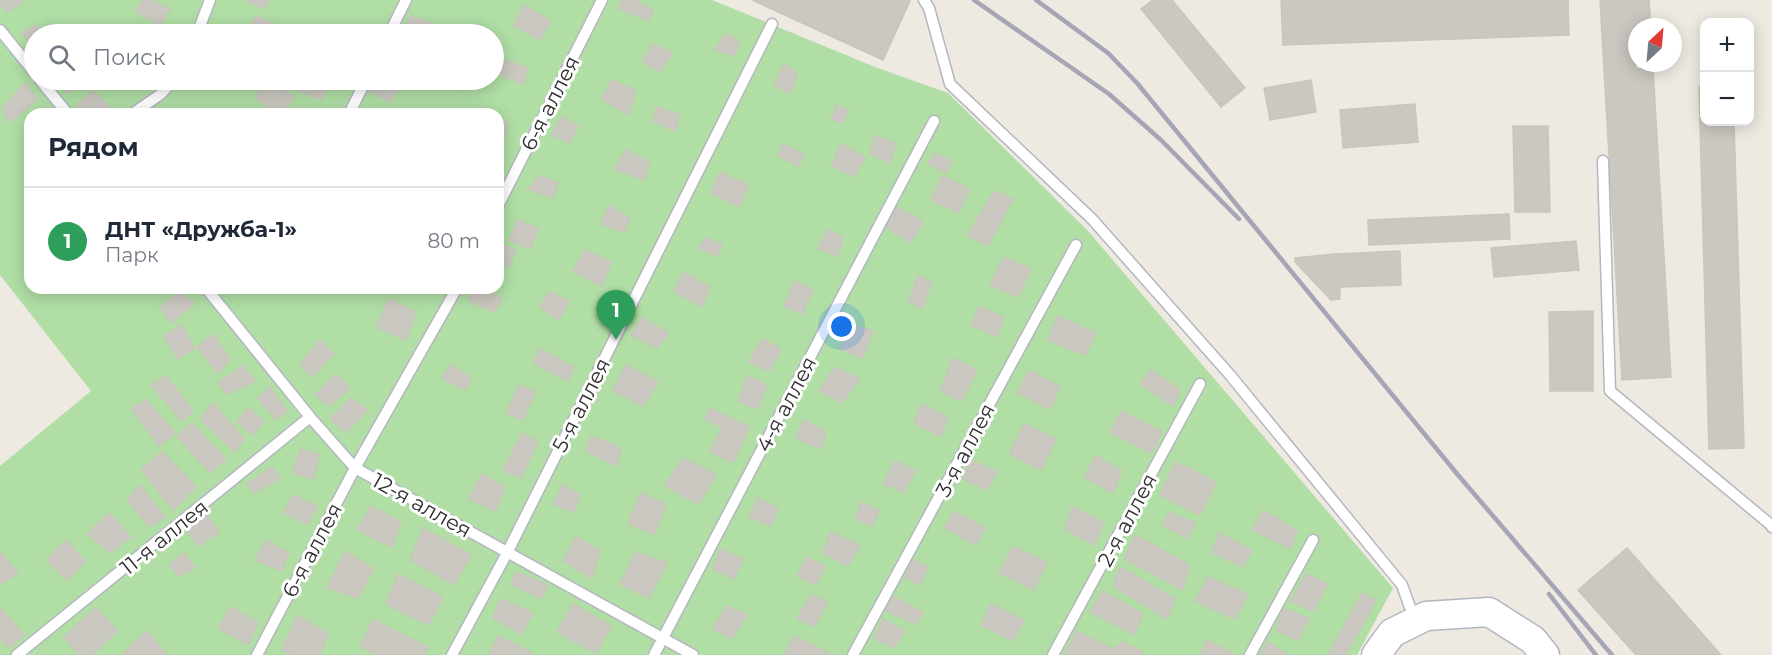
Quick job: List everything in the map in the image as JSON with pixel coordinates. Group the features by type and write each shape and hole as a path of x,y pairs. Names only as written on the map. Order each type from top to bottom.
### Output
{"street":[{"path":"1376,655 1392,633 1426,616 1489,612 1533,640 1545,655"}],"lane":[{"path":"201,24 210,0"},
{"path":"394,24 406,0"},
{"name":"6-я аллея","path":"504,194 602,0"},
{"path":"924,0 929,8 950,84 1092,219 1230,375 1402,585 1415,621"},
{"name":"5-я аллея","path":"452,655 507,553 772,24"},
{"path":"0,30 24,60"},
{"path":"48,90 63,108"},
{"path":"141,108 164,90"},
{"path":"352,108 361,90"},
{"name":"4-я аллея","path":"654,655 934,121"},
{"path":"1603,161 1610,391 1772,527"},
{"name":"3-я аллея","path":"854,655 1076,245"},
{"name":"12-я аллея","path":"211,294 310,417 355,468 693,655"},
{"name":"6-я аллея","path":"257,655 355,468 454,294"},
{"name":"2-я аллея","path":"1053,655 1200,384"},
{"name":"11-я аллея","path":"17,655 310,417"},
{"path":"1250,655 1313,540"}],"green space":[{"path":"0,0 712,0 875,67 948,93 1088,231 1393,588 1357,655 0,655 0,466 91,391 0,275"}],"building":[{"path":"0,0 20,0 22,3 7,12"},
{"path":"143,0 152,0 170,9 161,24 157,24 136,11"},
{"path":"245,0 269,0 265,9"},
{"path":"622,0 634,0 653,10 649,21 618,8"},
{"path":"752,0 907,0 910,1 883,60"},
{"path":"1153,0 1172,0 1245,88 1221,107 1141,9"},
{"path":"1281,0 1568,0 1569,35 1283,45"},
{"path":"1600,0 1649,0 1650,18 1628,18 1628,72 1653,72 1671,377 1622,380"},
{"path":"524,5 551,21 540,40 514,26"},
{"path":"256,16 273,24 252,24"},
{"path":"411,16 431,23 431,24 407,24"},
{"path":"725,34 739,41 735,56 715,50"},
{"path":"652,44 672,53 660,72 643,62"},
{"path":"504,59 527,68 524,84 504,76"},
{"path":"784,64 797,73 790,93 774,85"},
{"path":"612,80 636,91 628,115 601,99"},
{"path":"1311,80 1316,112 1270,120 1264,88"},
{"path":"24,84 24,90 31,90 38,99 24,108 10,122 2,109"},
{"path":"260,90 284,90 294,96 287,108 271,108 255,98"},
{"path":"297,90 326,90 321,100"},
{"path":"370,90 398,90 390,102"},
{"path":"94,91 110,108 80,108 77,105"},
{"path":"1415,104 1418,142 1343,148 1340,110"},
{"path":"836,105 849,111 842,123 831,119"},
{"path":"656,107 680,115 675,131 653,121"},
{"path":"561,117 578,126 569,143 552,135"},
{"path":"504,121 508,123 504,140"},
{"path":"1513,126 1548,126 1550,212 1515,212"},
{"path":"1700,126 1734,126 1744,448 1709,449"},
{"path":"875,136 896,143 890,163 870,153"},
{"path":"783,144 804,154 799,166 778,156"},
{"path":"841,144 865,157 854,177 832,166"},
{"path":"626,150 650,163 644,180 615,169"},
{"path":"934,153 952,161 946,173 928,164"},
{"path":"720,172 748,185 740,207 711,193"},
{"path":"539,176 558,183 553,198 528,189"},
{"path":"942,176 970,189 959,213 931,200"},
{"path":"994,191 1013,199 988,245 967,236"},
{"path":"609,206 630,218 624,232 601,224"},
{"path":"896,207 923,221 911,242 885,227"},
{"path":"1509,214 1510,239 1369,245 1368,220"},
{"path":"518,220 538,229 530,249 509,240"},
{"path":"827,230 843,237 838,256 818,249"},
{"path":"705,238 723,244 717,256 699,248"},
{"path":"1576,241 1579,270 1494,277 1491,248"},
{"path":"504,245 516,250 508,267 504,265"},
{"path":"585,250 611,262 602,286 573,271"},
{"path":"1400,251 1401,285 1340,287 1340,299 1331,300 1295,262 1295,258"},
{"path":"1004,257 1031,269 1018,297 990,285"},
{"path":"683,272 710,287 702,306 674,292"},
{"path":"918,276 932,282 922,308 908,302"},
{"path":"795,281 813,290 802,314 784,306"},
{"path":"549,292 569,301 559,320 540,307"},
{"path":"178,294 183,294 194,304 171,323 160,307"},
{"path":"470,294 493,294 502,298 494,312 468,300"},
{"path":"389,299 416,312 406,340 376,327"},
{"path":"979,307 1004,317 997,337 971,325"},
{"path":"1593,311 1593,391 1550,391 1549,312"},
{"path":"1057,316 1096,333 1085,355 1048,340"},
{"path":"642,318 668,333 657,348 631,335"},
{"path":"850,324 873,331 863,358 840,349"},
{"path":"181,325 195,348 178,359 164,336"},
{"path":"213,334 230,359 218,374 197,347"},
{"path":"762,339 781,349 769,371 749,362"},
{"path":"320,340 334,354 312,377 300,365"},
{"path":"540,349 574,367 568,381 533,363"},
{"path":"953,358 977,370 962,401 940,391"},
{"path":"450,365 471,378 465,390 442,378"},
{"path":"626,365 658,382 643,406 613,391"},
{"path":"243,366 255,381 228,394 218,383"},
{"path":"835,367 859,379 842,403 819,391"},
{"path":"1151,370 1180,390 1173,406 1140,384"},
{"path":"1029,371 1060,386 1050,409 1017,393"},
{"path":"336,374 350,388 329,406 315,395"},
{"path":"166,376 193,411 182,421 151,385"},
{"path":"747,376 767,385 757,409 739,401"},
{"path":"519,385 535,392 523,420 506,413"},
{"path":"270,387 287,411 276,420 258,398"},
{"path":"351,398 368,410 346,432 330,419"},
{"path":"146,400 175,433 159,446 131,409"},
{"path":"213,403 244,439 235,452 200,419"},
{"path":"922,404 948,417 941,437 914,423"},
{"path":"248,408 264,421 252,435 237,422"},
{"path":"710,408 749,427 733,462 710,452 722,427 705,419"},
{"path":"1121,411 1162,432 1151,453 1110,433"},
{"path":"804,420 826,432 821,449 796,438"},
{"path":"192,423 226,459 211,473 177,437"},
{"path":"1024,424 1056,439 1041,470 1010,454"},
{"path":"522,433 538,441 521,478 503,470"},
{"path":"591,436 621,448 616,466 586,451"},
{"path":"301,449 319,454 314,479 292,473"},
{"path":"162,452 196,487 173,510 141,469"},
{"path":"1096,456 1122,471 1113,493 1084,477"},
{"path":"683,458 716,474 699,504 665,486"},
{"path":"971,460 997,472 987,490 962,479"},
{"path":"895,461 915,471 904,492 883,484"},
{"path":"1176,462 1216,482 1200,515 1160,495"},
{"path":"272,467 280,478 254,493 247,484"},
{"path":"482,474 505,487 495,511 468,499"},
{"path":"140,485 165,517 150,527 127,500"},
{"path":"563,485 580,495 574,512 553,504"},
{"path":"641,493 666,504 654,535 628,523"},
{"path":"292,495 317,506 308,524 284,513"},
{"path":"758,498 778,508 771,526 749,517"},
{"path":"862,502 879,511 872,526 855,518"},
{"path":"371,506 401,522 392,547 357,530"},
{"path":"1072,507 1104,523 1094,545 1065,529"},
{"path":"1263,510 1297,531 1291,549 1252,530"},
{"path":"954,511 985,528 976,545 945,528"},
{"path":"1169,512 1195,523 1187,538 1162,525"},
{"path":"109,513 131,537 110,553 87,534"},
{"path":"206,514 219,532 198,546 186,529"},
{"path":"423,528 471,555 454,585 410,560"},
{"path":"831,532 860,545 848,566 822,553"},
{"path":"1219,533 1252,550 1243,567 1212,552"},
{"path":"1135,535 1189,565 1183,590 1124,559"},
{"path":"576,537 600,551 592,578 563,561"},
{"path":"66,540 85,562 67,580 47,560"},
{"path":"266,540 289,553 281,571 255,560"},
{"path":"1013,547 1047,562 1034,590 999,573"},
{"path":"1627,548 1721,655 1636,655 1578,590"},
{"path":"720,549 743,559 734,579 713,569"},
{"path":"345,551 373,569 358,598 327,588"},
{"path":"0,552 18,573 0,584"},
{"path":"636,552 667,563 649,598 620,584"},
{"path":"184,553 195,568 179,576 169,565"},
{"path":"807,557 825,566 816,585 797,576"},
{"path":"913,560 928,567 920,585 905,578"},
{"path":"1120,567 1175,599 1167,619 1113,586"},
{"path":"517,572 548,585 541,599 511,584"},
{"path":"398,574 443,597 429,625 386,604"},
{"path":"1306,574 1327,584 1313,611 1291,601"},
{"path":"1208,577 1248,594 1235,619 1195,601"},
{"path":"1103,591 1143,614 1134,634 1090,612"},
{"path":"1362,593 1376,600 1346,655 1328,655"},
{"path":"811,594 827,602 815,626 797,619"},
{"path":"892,596 923,612 916,624 884,610"},
{"path":"500,599 533,613 521,634 493,618"},
{"path":"573,604 611,626 596,653 557,632"},
{"path":"991,604 1024,620 1013,641 981,625"},
{"path":"727,606 747,615 732,638 713,629"},
{"path":"96,607 117,631 92,655 79,655 64,637"},
{"path":"231,607 258,623 248,645 218,628"},
{"path":"0,608 24,635 9,648 0,638"},
{"path":"1283,609 1309,618 1298,641 1276,630"},
{"path":"297,615 328,634 320,655 292,655 282,650"},
{"path":"883,619 905,631 894,647 874,639"},
{"path":"373,620 428,647 424,655 378,655 360,646"},
{"path":"147,631 167,655 125,655 124,653"},
{"path":"1076,631 1113,649 1123,642 1143,652 1141,655 1065,655"},
{"path":"498,636 532,653 531,655 489,655"},
{"path":"794,636 829,653 828,655 784,655"},
{"path":"1207,640 1236,655 1200,655"},
{"path":"1268,642 1288,655 1260,655"}],"railway":[{"path":"974,0 1109,94 1161,140 1239,219"},
{"path":"1036,0 1108,53 1137,83 1458,475 1612,655"},
{"path":"1549,594 1596,655"}],"place":[{"name":"ДНТ «Дружба-1»","path":"616,340"}]}
